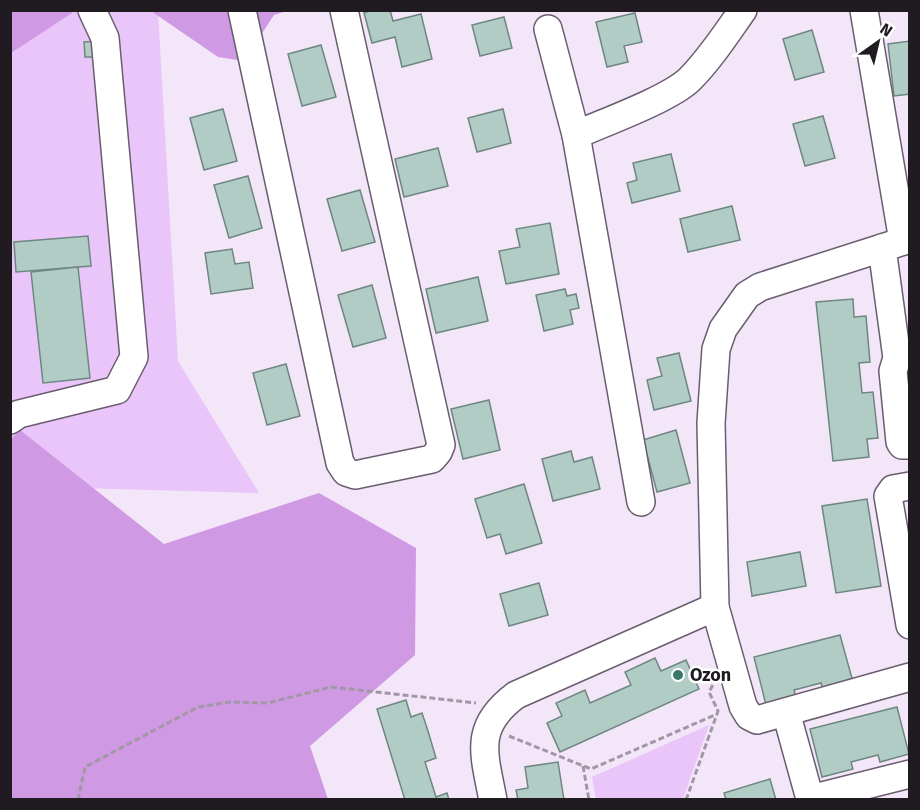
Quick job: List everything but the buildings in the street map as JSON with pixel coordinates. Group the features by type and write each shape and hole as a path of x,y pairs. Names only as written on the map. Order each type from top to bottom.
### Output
{"street":[{"path":"10,420 19,414 117,390 134,357 105,38 92,10"},
{"path":"242,10 340,463 346,472 355,475 432,459 441,445 344,10"},
{"path":"576,135 658,99 687,82 710,57 744,10"},
{"path":"867,11 898,243 903,356 892,371 900,442 902,445 909,445"},
{"path":"548,29 576,135 641,502"},
{"path":"898,243 760,287 747,295 723,328 716,349 711,423 715,607 743,706 749,716 757,720 909,677"},
{"path":"909,486 893,489 888,496 909,625"},
{"path":"493,800 484,754 484,737 495,717 516,695 715,607"},
{"path":"786,712 810,800 909,774"}],"path":[{"path":"686,800 718,711 709,692 728,654"},
{"path":"78,800 85,767 198,707 231,702 268,703 331,687 495,717 591,770 717,714"},
{"path":"583,766 589,800"}],"shaded area":[{"path":"11,10 71,10 72,13 11,53"},
{"path":"10,11 158,11 178,361 259,493 77,488 10,614"},
{"path":"151,11 286,11 274,15 244,61 218,57"},
{"path":"20,430 164,544 319,493 416,548 415,655 310,746 328,799 11,799 10,440"},
{"path":"709,725 683,799 596,799 592,777"}],"place":[{"name":"Ozon","path":"678,675"}]}
